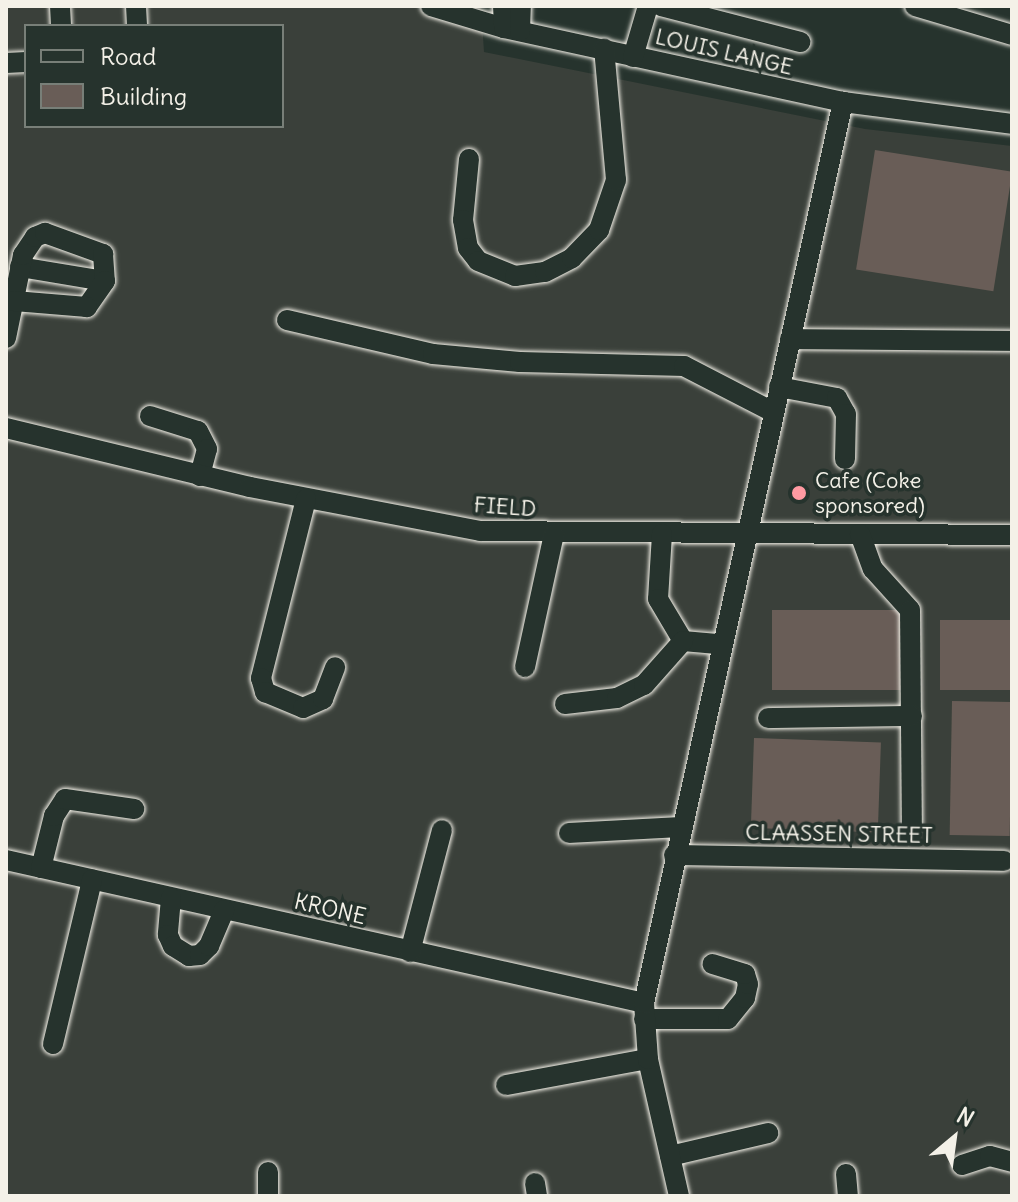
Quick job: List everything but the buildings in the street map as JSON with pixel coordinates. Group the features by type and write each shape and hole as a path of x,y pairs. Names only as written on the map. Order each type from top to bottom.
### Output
{"street":[{"name":"LOUIS LANGE","path":"431,6 512,30 843,102 1012,124"},
{"path":"503,6 512,30"},
{"path":"512,30 521,6"},
{"path":"633,57 648,6"},
{"path":"661,6 800,42"},
{"path":"915,6 1012,35"},
{"path":"469,159 463,220 468,248 478,261 515,276 545,272 572,258 599,230 616,180 604,49"},
{"path":"679,1196 648,1059 644,1011 720,644 843,102"},
{"path":"6,338 20,267 26,246 45,233 103,254 105,281 87,307 14,301"},
{"path":"20,267 105,281"},
{"path":"287,320 433,354 520,362 684,366 773,412"},
{"path":"790,339 1012,341"},
{"path":"779,387 837,398 846,414 845,459"},
{"path":"150,416 198,431 207,449 200,476"},
{"name":"FIELD","path":"6,428 200,476 480,531 554,534 1012,535"},
{"path":"306,499 261,678 265,692 303,708 323,699 335,667"},
{"path":"525,667 554,534"},
{"path":"662,534 658,599 683,641"},
{"path":"860,534 873,569 910,610 912,825"},
{"path":"683,641 720,644"},
{"path":"565,704 617,698 644,685 683,641"},
{"path":"768,718 912,716"},
{"path":"41,868 54,816 65,799 134,809"},
{"path":"569,833 680,827"},
{"path":"410,952 442,830"},
{"name":"CLAASSEN STREET","path":"674,855 1004,861"},
{"name":"KRONE","path":"6,860 410,952 644,1011 728,1019 745,998 748,984 745,974 712,964"},
{"path":"53,1044 92,880"},
{"path":"171,898 168,935 173,946 189,956 209,946 224,910"},
{"path":"506,1085 648,1059"},
{"path":"670,1156 768,1133"},
{"path":"962,1165 990,1156 1012,1162"},
{"path":"268,1172 268,1196"},
{"path":"846,1174 848,1196"}],"shaded area":[{"path":"6,6 481,6 484,52 865,129 1012,146 1012,1196 6,1196"}],"place":[{"name":"Cafe (Coke sponsored)","path":"799,493"}]}
